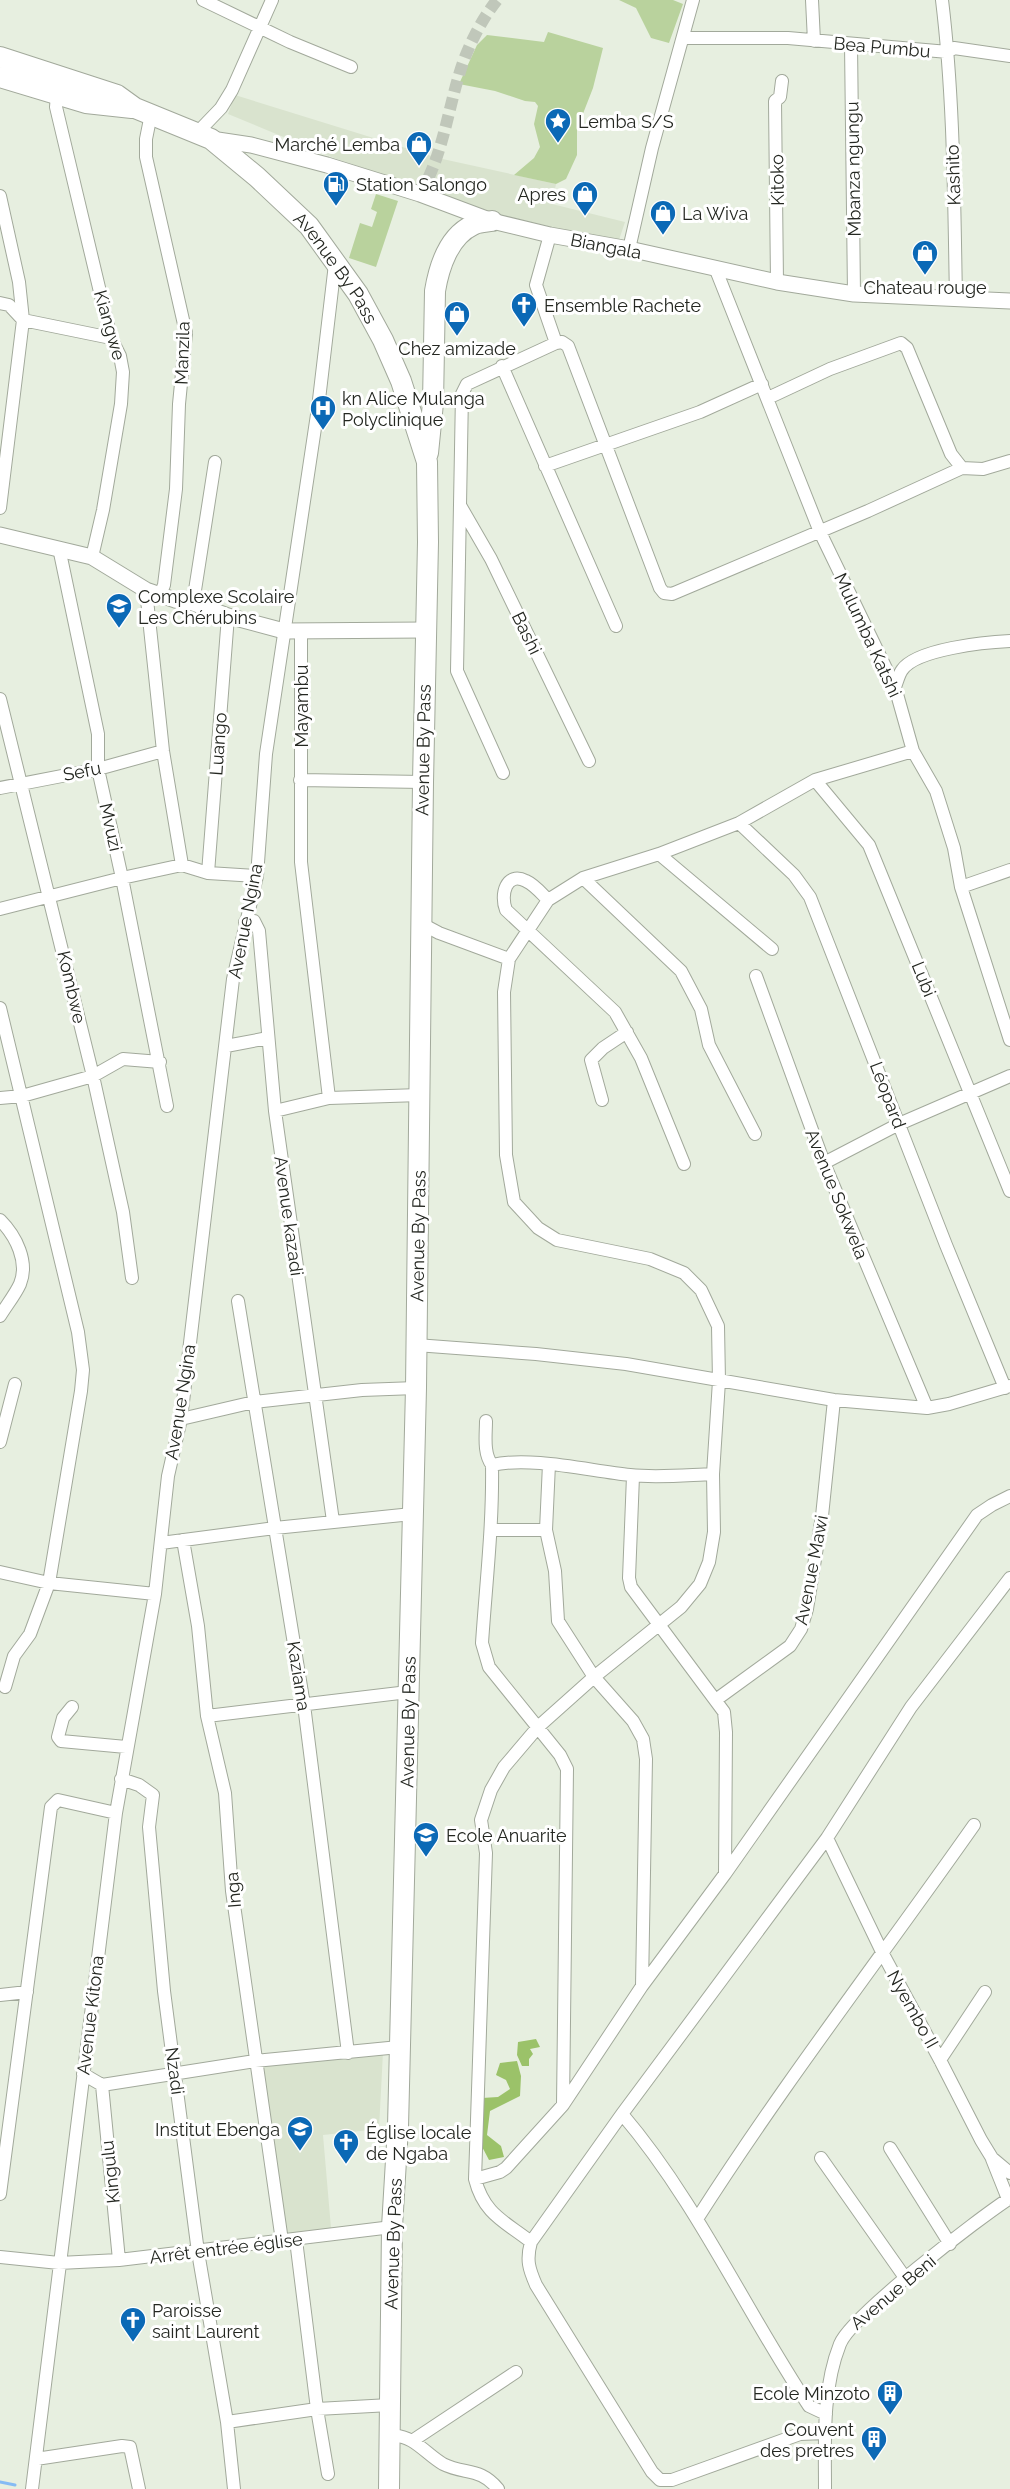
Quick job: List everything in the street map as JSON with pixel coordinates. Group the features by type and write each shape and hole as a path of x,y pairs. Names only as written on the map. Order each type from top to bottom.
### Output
{"highway":[{"name":"Avenue By Pass","path":"0,57 117,95 143,111 204,136 257,177 309,226 358,294 383,340 404,390 427,462 428,542 417,1345 398,2127 392,2228 389,2489"},
{"name":"Avenue By Pass","path":"0,76 86,103 143,111"},
{"path":"427,462 433,403 437,275 450,247 460,234 473,224 492,220"}],"street":[{"path":"203,0 290,42 351,67"},
{"path":"204,136 232,90 272,0"},
{"path":"629,249 652,148 693,0"},
{"path":"812,0 814,41"},
{"name":"Kashito","path":"942,0 948,52 954,167 956,298"},
{"name":"Bea Pumbu","path":"683,38 788,38 948,52 954,48 1010,56"},
{"name":"Mbanza ngungu","path":"851,44 854,294"},
{"name":"Kitoko","path":"777,282 775,101 780,97 782,81"},
{"name":"Kiangwe","path":"57,95 56,107 111,338 120,356 123,372 103,510 92,556"},
{"name":"Manzila","path":"143,111 146,157 186,333 176,489 164,585 153,592 163,752 182,865"},
{"name":"Biangala","path":"204,136 251,145 327,165 420,194 492,220 550,235 629,249 716,270 854,294 1010,301"},
{"path":"0,196 19,282 23,320 0,508"},
{"path":"550,235 536,285 556,343"},
{"name":"Avenue Ngina","path":"161,1543 168,1476 181,1419 233,979 257,876 266,754 318,408 335,264"},
{"name":"Mulumba Katshi","path":"716,270 820,532 895,687 913,751 936,791 954,848 961,887 1010,1040"},
{"path":"0,303 9,305 23,320 111,338"},
{"path":"503,773 457,671 462,394 467,384 556,343 562,342 568,346 604,444 660,588 664,593 672,594 820,532 962,468 983,469 1010,461"},
{"path":"768,398 830,369 901,343 907,348 951,454 962,468"},
{"path":"502,366 616,626"},
{"path":"545,466 700,412 762,384"},
{"path":"193,603 215,462"},
{"name":"Bashi","path":"461,506 491,559 589,761"},
{"path":"0,535 92,556 153,592 284,631 425,630"},
{"name":"Mvuzi","path":"59,548 98,734 98,769 123,878 167,1106"},
{"name":"Luango","path":"208,873 228,616"},
{"name":"Mayambu","path":"301,632 301,862 329,1098"},
{"path":"895,687 902,669 921,656 946,649 1010,641"},
{"name":"Kombwe","path":"0,699 93,1076 123,1212 132,1278"},
{"path":"531,2242 499,2220 478,2191 475,2179 485,1865 481,1820 490,1790 504,1767 538,1727 594,1677 681,1607 700,1584 709,1562 714,1532 713,1474 719,1381 718,1326 701,1290 684,1273 650,1259 557,1240 538,1227 514,1202 506,1155 505,1115 504,992 509,959 548,900 583,878 659,854 739,823 815,780 913,751"},
{"name":"Sefu","path":"0,788 21,782 98,769 163,752"},
{"path":"300,780 423,782"},
{"name":"Lubi","path":"815,780 869,845 1010,1191"},
{"name":"Léopard","path":"739,823 805,888 899,1124 1008,1387"},
{"path":"659,854 772,949"},
{"path":"0,909 182,865 208,873 257,876"},
{"path":"961,887 1010,870"},
{"path":"583,878 681,971 701,1009 709,1044 755,1134"},
{"path":"548,900 526,880 511,881 505,886 503,902 506,910 615,1012 641,1058 684,1164"},
{"name":"Avenue kazadi","path":"245,922 254,921 259,931 275,1111 333,1521"},
{"path":"422,924 439,933 509,959"},
{"name":"Avenue Sokwela","path":"756,976 824,1163 927,1408"},
{"path":"0,1008 65,1287 78,1332 83,1370 72,1453 49,1583 30,1634 14,1656 5,1687"},
{"path":"602,1100 591,1060 603,1048 627,1032"},
{"path":"226,1046 267,1038"},
{"path":"0,1098 22,1096 93,1076 123,1059 160,1062"},
{"path":"824,1163 899,1124 1010,1076"},
{"path":"275,1111 329,1098 420,1095"},
{"path":"0,1220 13,1236 24,1269 20,1284 0,1317"},
{"name":"Kaziama","path":"238,1301 304,1705 348,2053"},
{"path":"417,1345 536,1354 626,1364 834,1400 927,1408 1008,1387"},
{"path":"0,1442 15,1384"},
{"path":"181,1419 254,1402 314,1395 416,1388"},
{"name":"Avenue Mawi","path":"717,1699 790,1646 801,1629 807,1609 822,1516 834,1400"},
{"path":"486,1421 486,1447 492,1465 492,1530 488,1551 482,1643 484,1657 489,1667 560,1755 567,1769 563,2105"},
{"path":"492,1465 549,1464 633,1476 713,1474"},
{"path":"549,1464 546,1530 555,1571 558,1621 594,1677 633,1721 643,1739 646,1759 642,1986"},
{"path":"633,1476 629,1578 634,1593 717,1699 724,1712 726,1732 724,1874"},
{"path":"475,2179 506,2168 563,2105 642,1986 724,1874 977,1515 1010,1496"},
{"path":"161,1543 333,1521 412,1514"},
{"path":"492,1530 546,1530"},
{"name":"Inga","path":"183,1540 198,1626 207,1716 225,1793 232,1891 282,2241"},
{"name":"Avenue Kitona","path":"32,2489 116,1813 155,1594 161,1543"},
{"path":"0,1572 49,1583 155,1594"},
{"path":"1009,1580 1010,1598"},
{"path":"825,2433 800,2434 672,2480 660,2480 652,2472 536,2285 528,2266 527,2255 531,2242 622,2114 827,1838 911,1707 1009,1580"},
{"path":"207,1716 408,1692"},
{"path":"72,1707 63,1718 58,1737 61,1741 126,1747"},
{"name":"Nzadi","path":"121,1779 139,1785 153,1795 149,1827 164,1990 198,2252 227,2422 234,2489"},
{"path":"0,2194 5,2115 27,1992 51,1807 58,1800 116,1813"},
{"path":"697,2218 762,2119 974,1825"},
{"name":"Nyembo II","path":"827,1838 883,1954 992,2158 1010,2173"},
{"path":"0,1995 27,1992"},
{"path":"940,2060 985,1992"},
{"path":"83,2074 102,2085 255,2061 399,2047"},
{"name":"Kingulu","path":"102,2085 119,2260"},
{"path":"622,2114 645,2141 697,2218 809,2406 826,2414"},
{"path":"890,2148 950,2244"},
{"path":"821,2158 906,2279"},
{"path":"992,2158 1009,2199"},
{"name":"Avenue Beni","path":"825,2489 826,2414 834,2366 840,2343 847,2331 906,2279 1009,2199"},
{"name":"Arrêt entrée église","path":"0,2257 59,2263 119,2260 392,2228"},
{"path":"296,2240 317,2409 328,2474"},
{"path":"412,2441 516,2372"},
{"path":"227,2422 317,2409 390,2404"},
{"path":"390,2450 394,2436 401,2436 456,2470 475,2471 498,2489"},
{"path":"36,2459 122,2446 130,2447 139,2489"},
{"path":"652,2472 654,2489"}],"shaded area":[{"name":"Marché Lemba","path":"235,95 438,158 556,184 552,204 625,222 618,243 498,214 334,158 228,114"},
{"path":"383,2052 379,2129 323,2135 331,2228 286,2235 260,2065"}],"green space":[{"path":"619,0 673,0 683,4 669,43 651,38 636,8"},
{"path":"548,32 603,48 593,88 577,129 577,155 566,179 556,184 514,175 534,158 540,147 534,124 538,106 535,102 459,84 477,45 487,35 544,42"},
{"path":"376,194 398,201 376,267 349,258 360,223 372,227 377,212 371,209"},
{"path":"536,2039 540,2047 530,2049 533,2054 529,2059 529,2066 522,2066 517,2055 518,2042"},
{"path":"517,2061 521,2076 520,2096 490,2111 487,2135 501,2146 504,2157 489,2160 478,2139 482,2098 498,2097 510,2089 506,2080 496,2075 500,2063"}],"waterway":[{"path":"0,2482 15,2485"}],"tunnel":[{"path":"420,194 439,151 466,56 480,26 497,0"}],"place":[{"name":"Lemba S/S","path":"558,144"},
{"name":"Marché Lemba","path":"419,167"},
{"name":"Station Salongo","path":"336,207"},
{"name":"Apres","path":"585,217"},
{"name":"La Wiva","path":"663,236"},
{"name":"Chateau rouge","path":"925,276"},
{"name":"Ensemble Rachete","path":"524,328"},
{"name":"Chez amizade","path":"457,337"},
{"name":"kn Alice Mulanga Polyclinique","path":"323,431"},
{"name":"Complexe Scolaire Les Chérubins","path":"119,629"},
{"name":"Ecole Anuarite","path":"426,1858"},
{"name":"Institut Ebenga","path":"300,2152"},
{"name":"Église locale de Ngaba","path":"346,2165"},
{"name":"Paroisse saint Laurent","path":"133,2343"},
{"name":"Ecole Minzoto","path":"890,2416"},
{"name":"Couvent des pretres","path":"874,2462"}]}
